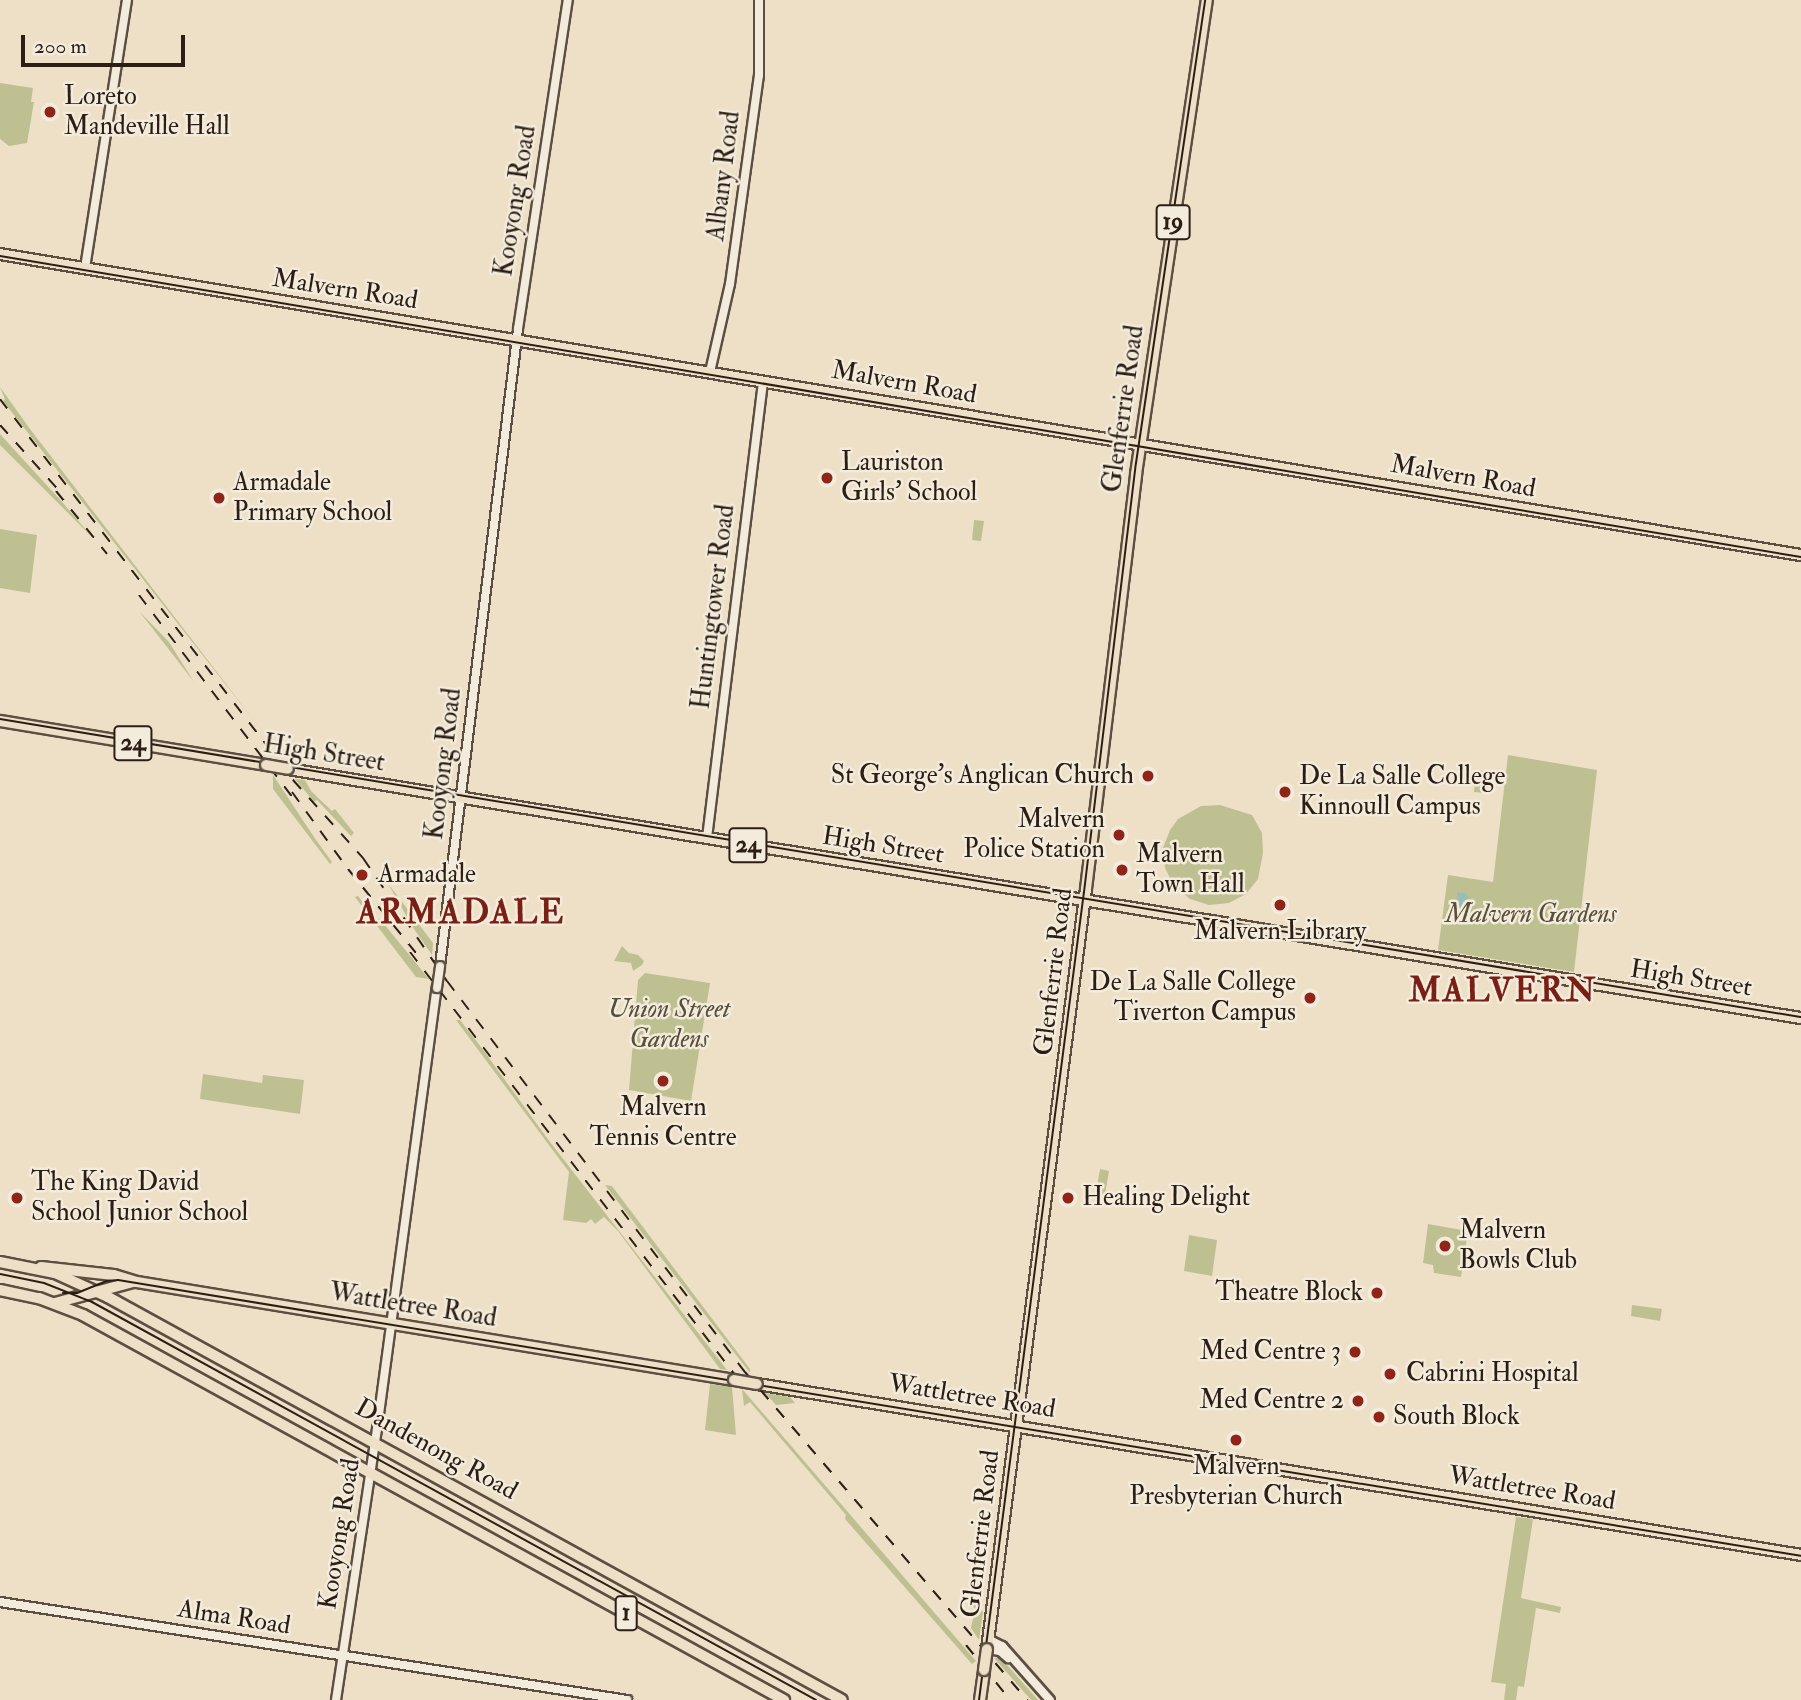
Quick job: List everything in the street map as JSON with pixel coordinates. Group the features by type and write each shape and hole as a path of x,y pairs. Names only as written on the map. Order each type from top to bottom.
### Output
{"highway":[{"name":"Dandenong Road","path":"0,1262 55,1273 98,1292 842,1700"},
{"name":"Dandenong Road","path":"0,1290 55,1303 83,1315 784,1700"}],"main road":[{"name":"Glenferrie Road","path":"980,1700 1085,900 1140,444 1207,0"},
{"name":"Malvern Road","path":"0,254 1801,555"},
{"name":"High Street","path":"0,721 1801,1018"},
{"name":"Wattletree Road","path":"28,1266 111,1274 137,1282 1801,1555"},
{"name":"Wattletree Road","path":"55,1303 137,1282"}],"street":[{"path":"85,268 127,0"},
{"name":"Kooyong Road","path":"336,1700 375,1443 440,966 516,340 568,0"},
{"name":"Albany Road","path":"713,373 734,262 759,75 759,0"},
{"name":"Huntingtower Road","path":"707,838 763,381"},
{"name":"Alma Road","path":"0,1602 627,1700"},
{"path":"987,1646 1003,1653 1050,1700"},
{"path":"1032,1682 1044,1700"}],"green space":[{"path":"0,83 33,88 31,102 34,102 27,143 9,146 0,139"},
{"path":"0,387 263,732 3,401 5,399"},
{"path":"0,434 63,503 93,538 0,445"},
{"path":"974,520 984,521 981,541 972,540"},
{"path":"0,529 37,535 30,593 0,588"},
{"path":"139,611 169,642 194,682"},
{"name":"Malvern Gardens","path":"1508,755 1597,770 1574,972 1438,950 1448,875 1493,882"},
{"path":"1476,770 1490,772 1487,793 1474,792"},
{"path":"273,775 332,862 330,864 273,789"},
{"path":"295,779 305,780 311,791 332,811 335,809 354,833 351,836 317,800 314,802"},
{"path":"1220,805 1252,815 1262,833 1263,853 1258,879 1246,894 1229,903 1209,905 1190,899 1174,886 1165,868 1163,848 1178,819 1201,806"},
{"path":"387,882 433,943 432,955 414,929"},
{"path":"358,896 429,979 416,977 355,897"},
{"path":"622,946 629,953 638,955 644,961 642,965 633,971 631,963 614,961"},
{"name":"Union Street Gardens","path":"645,973 710,983 691,1101 629,1090 638,980"},
{"path":"456,1020 460,1020 481,1047 550,1142 727,1370 720,1369 618,1231 604,1217 595,1224 591,1219 586,1223 563,1220 569,1172"},
{"path":"203,1074 262,1083 263,1075 304,1080 300,1114 200,1099"},
{"path":"1100,1169 1109,1171 1103,1206 1094,1205"},
{"path":"605,1185 612,1186 750,1369 750,1373"},
{"name":"Malvern Bowls Club","path":"1428,1224 1468,1231 1461,1277 1434,1273 1433,1265 1423,1263"},
{"path":"1189,1235 1217,1240 1212,1276 1184,1271"},
{"path":"1632,1305 1662,1309 1660,1321 1631,1316"},
{"path":"710,1384 732,1387 736,1435 705,1430"},
{"path":"742,1389 976,1661 972,1664 845,1519 846,1515 750,1402 744,1406"},
{"path":"765,1393 790,1397 795,1403 776,1405"},
{"path":"1516,1517 1533,1519 1521,1598 1561,1607 1560,1613 1536,1608 1524,1687 1518,1686 1516,1700 1504,1700 1506,1684 1491,1682"},
{"path":"961,1588 983,1612 979,1640 971,1628 975,1609"},
{"path":"994,1658 1001,1658 1038,1700 1031,1700"}],"water":[{"path":"1457,892 1467,894 1472,913 1462,923 1451,921 1457,905"}],"tram line":[{"path":"979,1700 1084,892 1136,463 1205,0"},
{"path":"0,256 1801,557"},
{"path":"0,719 1801,1017"},
{"path":"0,1274 44,1283 92,1302 816,1700"},
{"path":"63,1293 77,1293 107,1281 118,1280 1801,1556"}],"railway":[{"path":"0,399 293,780 363,858 447,981 745,1372 1027,1700"},
{"path":"0,425 63,495"},
{"path":"56,491 107,554"},
{"path":"139,595 296,802"},
{"path":"292,792 348,869 420,958"},
{"path":"410,952 745,1388"},
{"path":"966,1645 1010,1700"}],"place":[{"name":"Loreto Mandeville Hall","path":"50,112"},
{"name":"Lauriston Girls' School","path":"827,478"},
{"name":"Armadale Primary School","path":"219,498"},
{"name":"St George’s Anglican Church","path":"1148,776"},
{"name":"De La Salle College Kinnoull Campus","path":"1285,792"},
{"name":"Malvern Police Station","path":"1119,835"},
{"name":"Malvern Town Hall","path":"1122,870"},
{"name":"Armadale","path":"362,875"},
{"name":"Malvern Library","path":"1280,905"},
{"name":"De La Salle College Tiverton Campus","path":"1310,998"},
{"name":"Malvern Tennis Centre","path":"663,1081"},
{"name":"The King David School Junior School","path":"17,1198"},
{"name":"Healing Delight","path":"1068,1198"},
{"name":"Malvern Bowls Club","path":"1445,1246"},
{"name":"Theatre Block","path":"1377,1293"},
{"name":"Med Centre 3","path":"1355,1352"},
{"name":"Cabrini Hospital","path":"1390,1374"},
{"name":"Med Centre 2","path":"1358,1401"},
{"name":"South Block","path":"1379,1417"},
{"name":"Malvern Presbyterian Church","path":"1236,1440"}],"district":[{"name":"ARMADALE","path":"461,913"},
{"name":"MALVERN","path":"1503,991"}]}
